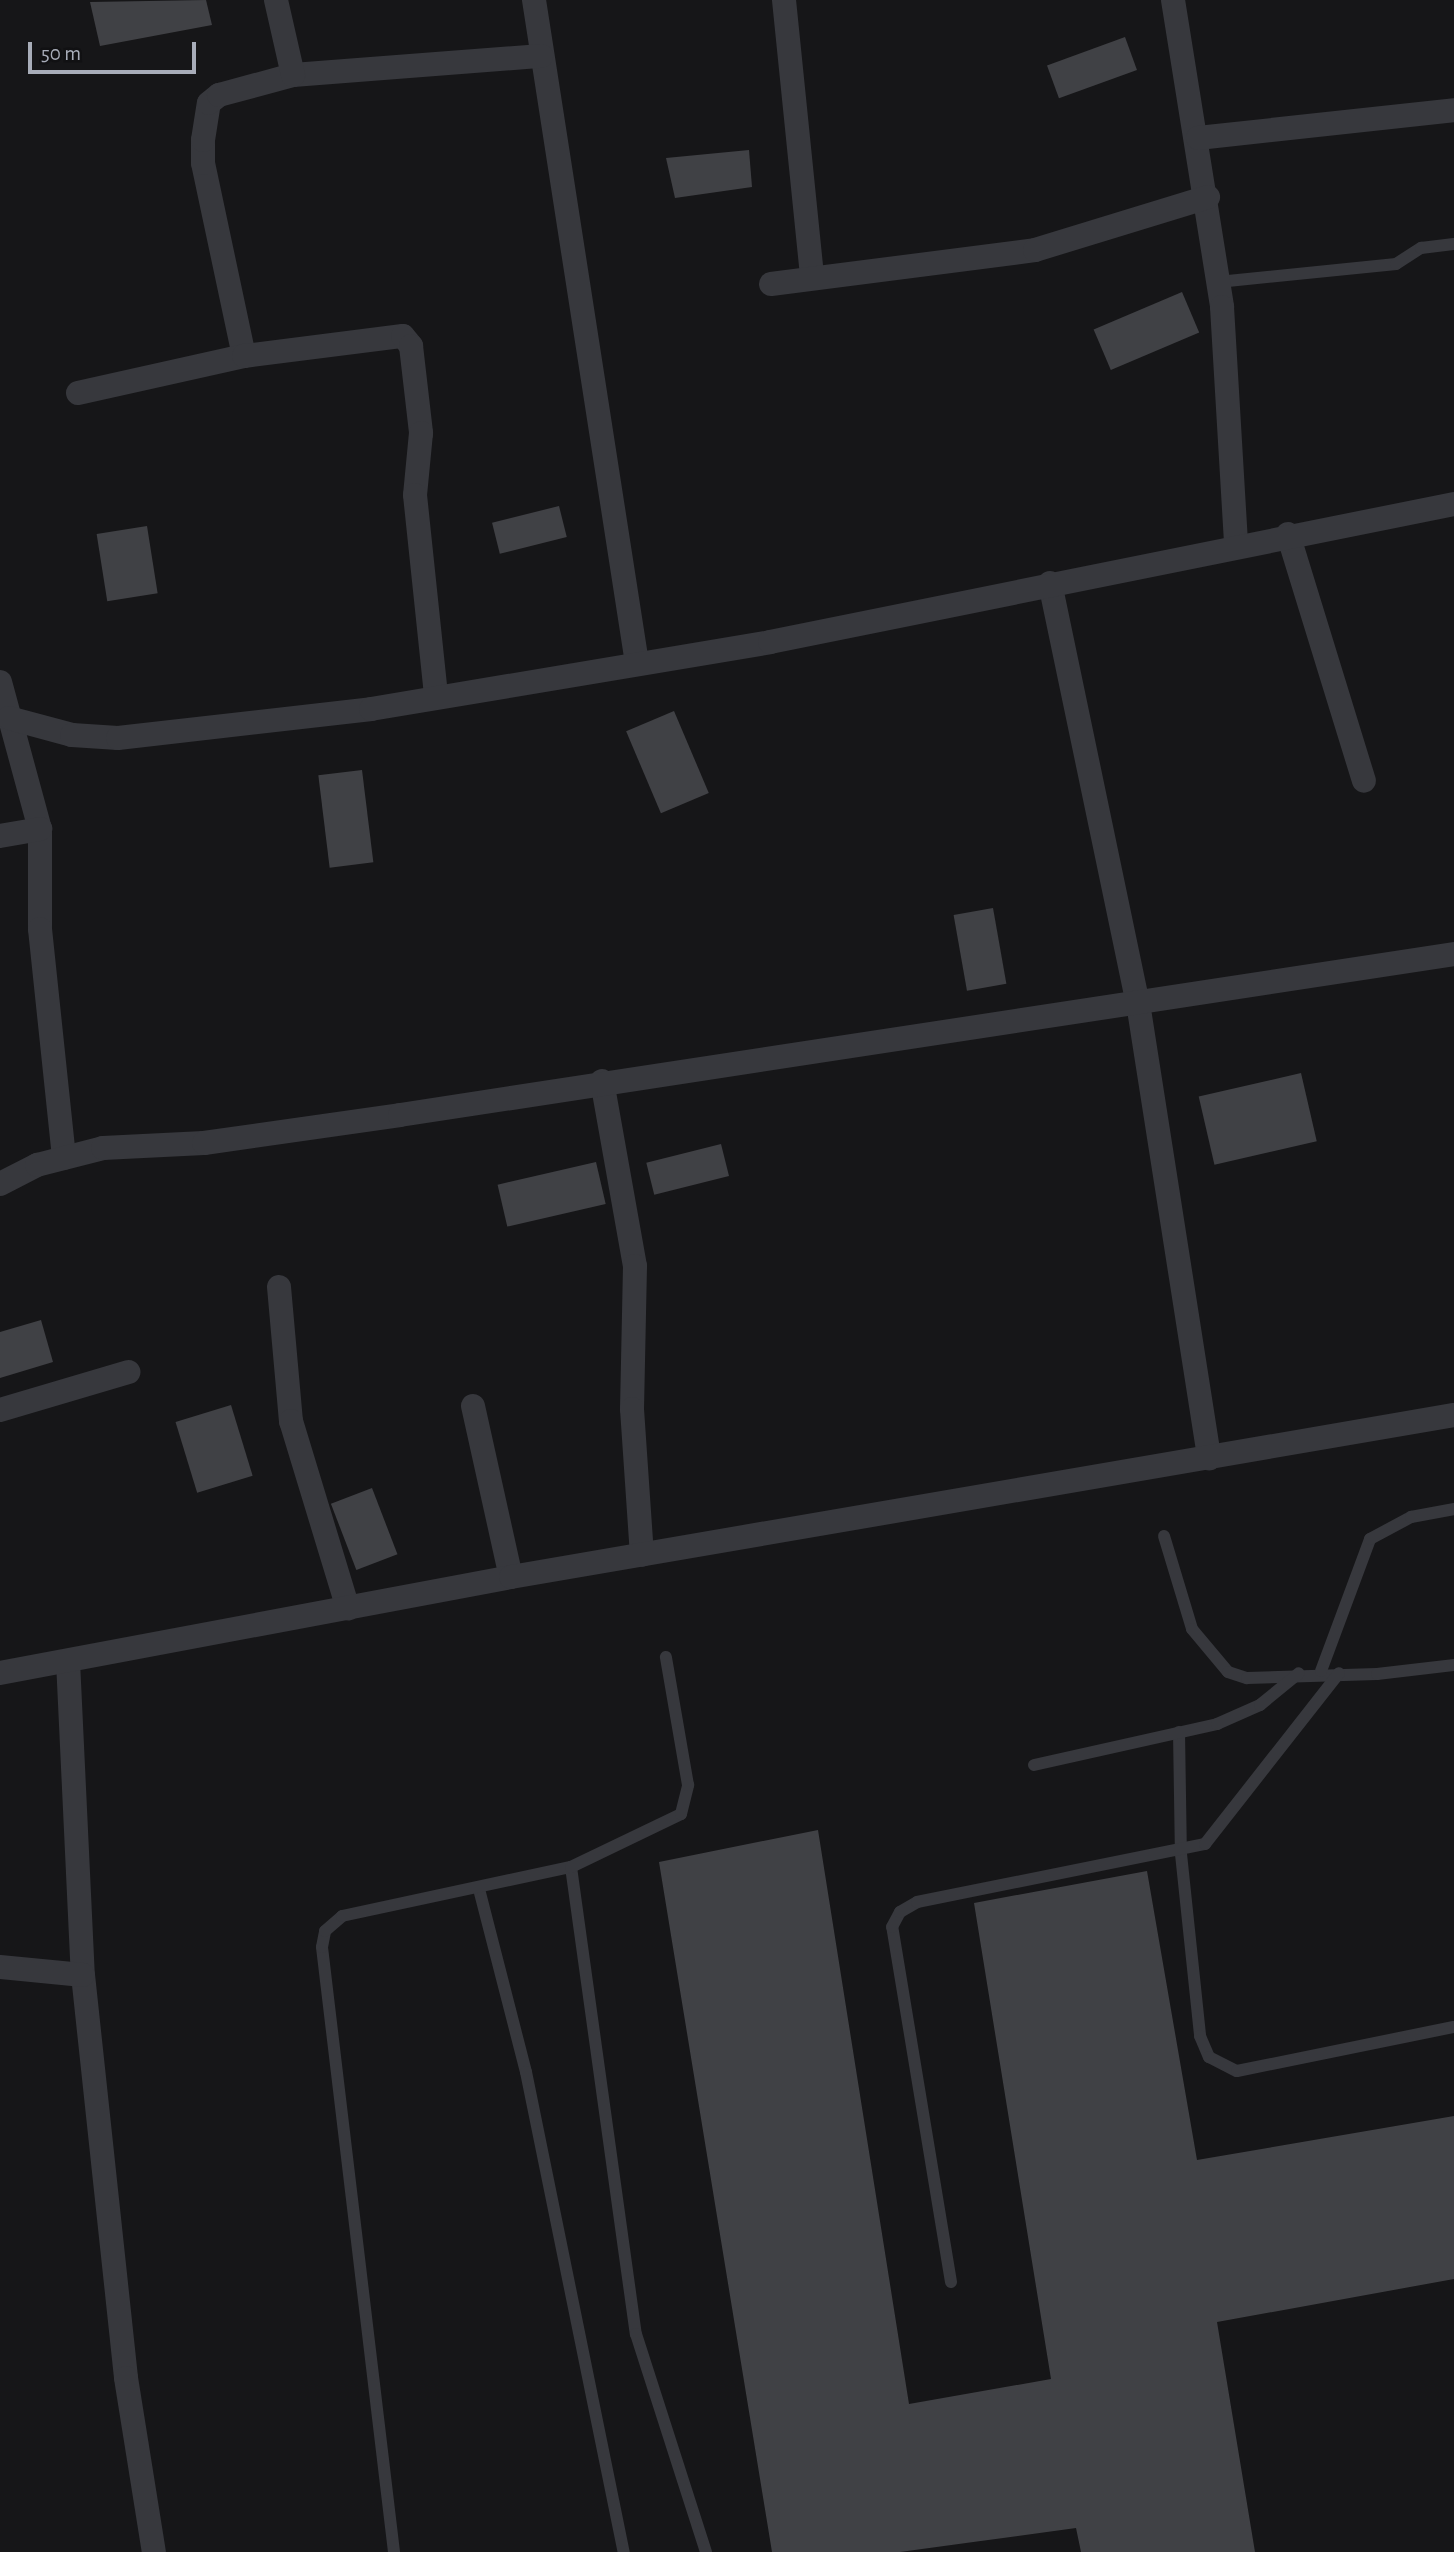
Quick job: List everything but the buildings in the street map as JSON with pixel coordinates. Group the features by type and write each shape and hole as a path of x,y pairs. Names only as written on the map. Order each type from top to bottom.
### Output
{"street":[{"path":"276,0 293,75"},
{"path":"534,0 637,663"},
{"path":"784,0 812,278"},
{"path":"1173,0 1208,197 1218,282 1236,544"},
{"path":"244,356 203,163 209,103 293,75 541,56"},
{"path":"1198,138 1454,110"},
{"path":"771,284 1035,250 1208,197"},
{"path":"78,393 244,356 392,334 411,346 421,433 415,495 436,695"},
{"path":"9,718 72,735 118,738 371,709 436,695 637,663 1051,583 1236,544 1454,504"},
{"path":"1288,534 1364,780"},
{"path":"1051,583 1138,1003 1209,1458"},
{"path":"0,682 40,829 40,929 64,1158"},
{"path":"0,836 40,829"},
{"path":"0,1184 64,1158 103,1148 204,1143 400,1115 602,1081 1454,954"},
{"path":"602,1081 635,1266 632,1409 642,1555"},
{"path":"279,1287 291,1421 348,1609"},
{"path":"0,1410 128,1372"},
{"path":"473,1406 511,1577"},
{"path":"0,1673 511,1577 1454,1415"},
{"path":"68,1661 83,1975 126,2378 155,2552"},
{"path":"0,1967 83,1975"}],"lane":[{"path":"1218,282 1396,264 1421,248 1454,244"},
{"path":"1321,1671 1370,1539 1411,1517 1454,1509"},
{"path":"1164,1536 1192,1629 1212,1661 1247,1678 1300,1672 1339,1673 1454,1665"},
{"path":"394,2552 322,1947 325,1931 342,1916 479,1889 571,1867 681,1814 688,1785 666,1657"},
{"path":"1034,1765 1239,1716 1300,1672"},
{"path":"951,2282 892,1927 917,1902 1181,1854 1219,1831 1339,1673"},
{"path":"1179,1732 1181,1854 1200,2036 1209,2057 1222,2068 1237,2071 1454,2027"},
{"path":"571,1867 636,2334 706,2552"},
{"path":"479,1889 526,2072 624,2552"}]}
